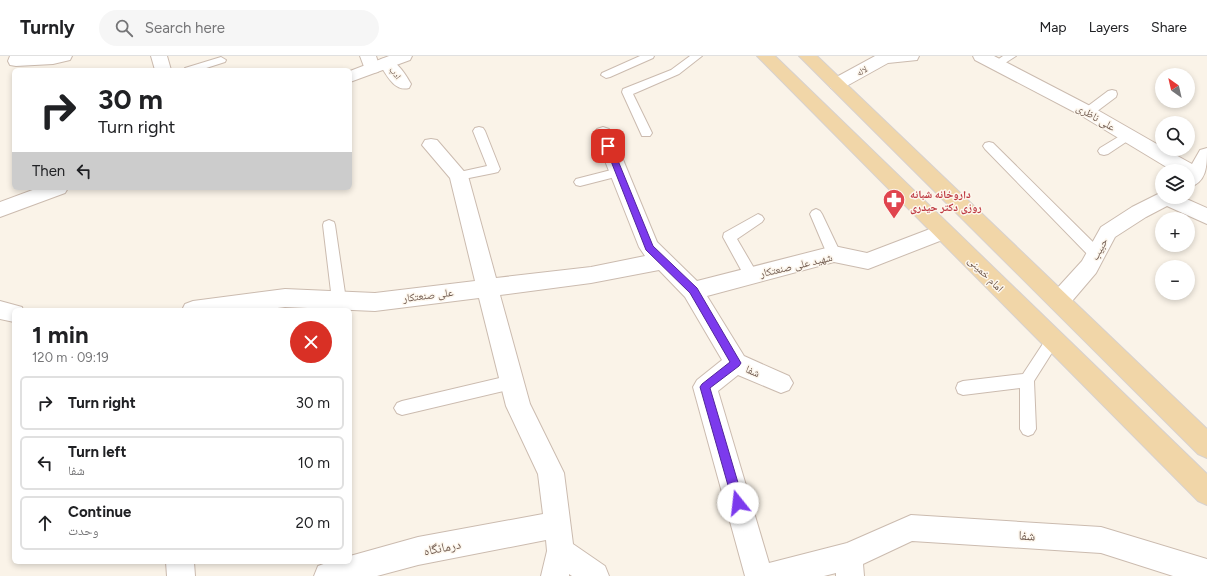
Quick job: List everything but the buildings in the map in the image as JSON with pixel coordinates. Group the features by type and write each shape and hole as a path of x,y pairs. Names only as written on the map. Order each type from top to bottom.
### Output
{"main road":[{"name":"امام خمینی","path":"765,56 1207,492"},
{"path":"807,56 1207,446"}],"street":[{"path":"18,56 16,61 53,59 64,56"},
{"path":"159,56 162,68"},
{"path":"352,76 376,62 404,56"},
{"name":"لاله","path":"837,84 884,58 911,56"},
{"name":"علی ناظری","path":"988,60 1088,112 1128,135 1170,164"},
{"name":"ادب","path":"376,62 403,84"},
{"name":"شفا","path":"603,133 649,247 693,291 736,363 781,383"},
{"path":"431,145 459,176 518,406 551,473 558,524 558,564 595,576"},
{"path":"1195,172 1207,155"},
{"path":"0,210 53,190"},
{"name":"حبیب","path":"1059,301 1089,267 1108,232 1139,212 1155,204"},
{"path":"1180,204 1207,216"},
{"name":"شهید علی صنعتکار","path":"693,291 834,254 868,261 943,232"},
{"name":"علی صنعتکار","path":"208,308 285,298 375,302 592,275 663,261"},
{"path":"0,310 12,313"},
{"path":"736,363 705,387 759,576"},
{"name":"درمانگاه","path":"328,576 390,567 418,551 558,524"},
{"name":"شفا","path":"850,566 911,528 1101,540 1207,573"},
{"path":"180,564 181,576"},
{"path":"771,576 850,566"}],"lane":[{"path":"606,75 649,56"},
{"path":"646,133 627,92 675,72 697,56"},
{"path":"988,60 1011,56"},
{"path":"195,68 221,60"},
{"path":"1088,112 1112,94"},
{"path":"459,176 494,169 479,131"},
{"path":"1104,151 1128,135"},
{"path":"989,146 1096,254"},
{"path":"580,182 618,172"},
{"path":"816,214 834,254"},
{"path":"751,275 729,238 758,219"},
{"path":"329,225 340,300"},
{"path":"1028,429 1027,380 1053,340"},
{"path":"963,388 1027,380"},
{"path":"402,408 512,382"}],"place":[{"name":"داروخانه شبانه روزی دکتر حیدری","path":"894,220"}],"route":[{"path":"608,146 649,247 693,291 736,363 705,387 738,503"}]}
